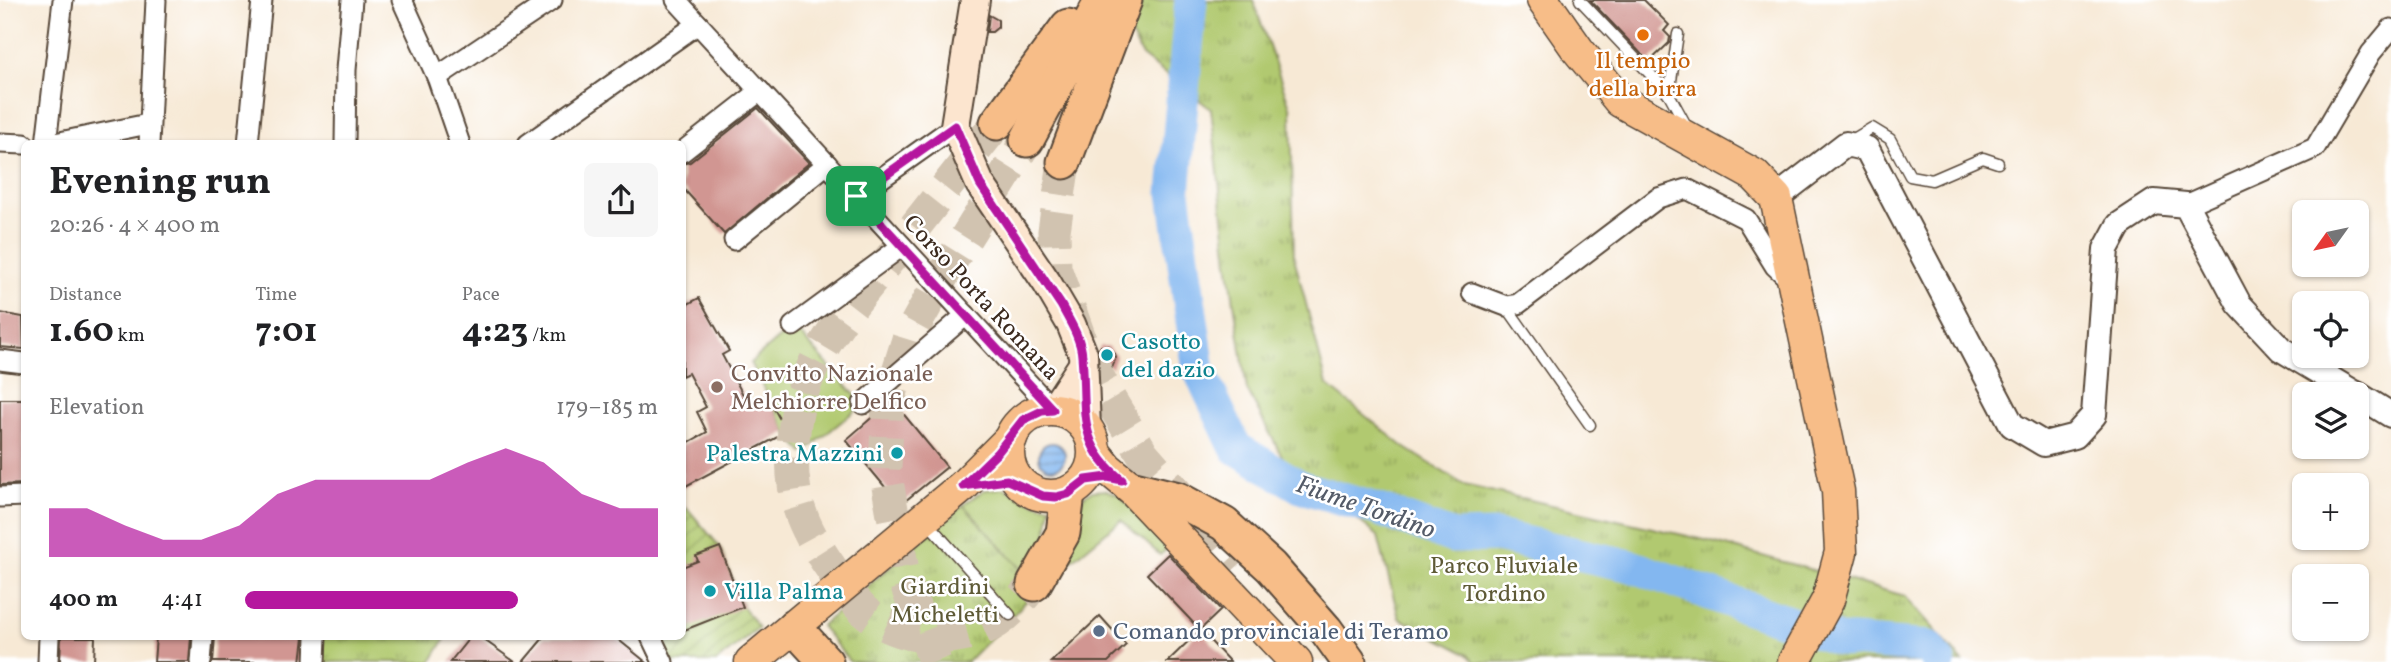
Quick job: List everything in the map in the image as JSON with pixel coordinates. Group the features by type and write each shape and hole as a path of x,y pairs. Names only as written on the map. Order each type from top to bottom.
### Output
{"highway":[{"path":"998,123 1050,54 1085,0"},
{"path":"1027,140 1102,0"},
{"path":"1064,162 1125,0"},
{"path":"1034,584 1063,533 1084,464"},
{"path":"1126,484 1178,499 1224,524 1271,567 1333,639 1349,662"},
{"path":"1239,565 1327,662"},
{"path":"794,627 826,662"}],"main road":[{"path":"975,0 955,126 980,184 1061,305 1083,354 1084,464 1056,497 1030,492 1020,484 1014,476 1008,457 1011,438"},
{"path":"1544,0 1578,51 1620,101 1754,175 1776,198 1838,491 1841,552 1828,600 1794,662"},
{"path":"751,662 963,486 1011,438 1023,420 1042,411 1044,400 1082,366"},
{"path":"1044,400 1072,415 1084,464"},
{"path":"1084,464 1107,468 1126,484 1296,662"},
{"path":"963,486 1007,480 1020,484"}],"street":[{"path":"48,140 63,0"},
{"path":"88,140 148,134 156,0"},
{"path":"248,140 262,0"},
{"path":"345,140 346,69 352,0"},
{"path":"402,0 437,77 459,140"},
{"path":"437,77 552,0"},
{"name":"Corso Porta Romana","path":"676,0 1044,400"},
{"path":"534,140 698,24"},
{"path":"1776,198 1846,144 1867,149 2012,425 2044,444 2075,436 2094,415 2106,249 2119,225 2154,202 2186,205 2315,148 2371,53 2391,29"},
{"path":"686,149 760,91"},
{"path":"856,196 955,126"},
{"path":"0,143 21,144"},
{"path":"734,240 827,164"},
{"path":"1472,293 1506,306 1518,304 1658,198 1687,189 1746,219 1774,266 1796,287"},
{"path":"2186,205 2239,304 2281,349 2337,382"},
{"path":"793,326 902,246"},
{"path":"863,404 966,315"},
{"path":"0,360 21,363"},
{"path":"2369,401 2391,415"},
{"path":"0,497 21,496"},
{"path":"48,662 49,640"},
{"path":"201,662 203,640"},
{"path":"315,662 316,640"},
{"path":"652,640 663,662"}],"lane":[{"path":"1580,0 1669,94 1696,143"},
{"path":"1669,94 1678,34"},
{"path":"1846,144 1872,128 1890,139 1910,176 1932,180 1983,158 1998,163"},
{"path":"1506,306 1590,425"},
{"path":"924,517 1010,615"}],"green space":[{"name":"Parco Fluviale Tordino","path":"1113,0 1253,0 1291,110 1294,257 1327,385 1404,447 1464,485 1705,540 1905,596 1963,662 1475,662 1467,654 1399,618 1378,536 1284,460 1247,390 1228,262 1211,109 1142,56"},
{"path":"793,326 863,404 803,453 787,432 750,363"},
{"path":"1003,488 1032,502 1051,506 1047,534 1026,574 963,505 984,490"},
{"path":"1106,490 1119,495 1170,547 1160,555 1121,520 1042,585 1084,496 1092,491"},
{"name":"Giardini Micheletti","path":"963,505 1026,574 1042,585 967,662 850,662 821,626"},
{"path":"686,508 720,547 743,607 759,628 716,662 663,662 652,640 686,640"},
{"path":"316,640 444,640 431,662 315,662"}],"water":[{"path":"1052,443 1061,447 1065,456 1061,465 1052,469 1043,465 1039,456 1043,447"}],"building":[{"name":"Il tempio della birra","path":"1590,0 1644,0 1669,25 1664,31 1670,37 1669,43 1649,62"},
{"path":"989,15 998,20 998,27 992,32 987,32"},
{"path":"758,108 809,163 724,234 686,191 686,163"},
{"name":"Convitto Nazionale Melchiorre Delfico","path":"699,298 729,351 722,355 750,408 768,398 787,432 686,486 686,444 707,432 697,412 706,407 688,373 686,374 686,305"},
{"path":"0,313 21,317 21,349 0,347"},
{"name":"Casotto del dazio","path":"1101,346 1108,346 1115,354 1112,368 1100,358"},
{"path":"0,399 21,399 21,484 0,485"},
{"name":"Palestra Mazzini","path":"892,400 947,467 900,505 846,440"},
{"name":"Villa Palma","path":"720,547 743,607 686,629 686,566 698,561 696,556"},
{"path":"1168,554 1221,610 1200,630 1147,574"},
{"name":"Comando provinciale di Teramo","path":"1100,616 1126,645 1108,662 1051,662"},
{"path":"1200,630 1230,662 1167,662"},
{"path":"61,640 95,640 94,662 60,662"},
{"path":"156,640 191,640 189,662 154,662"},
{"path":"215,640 304,640 301,662 213,662"},
{"path":"468,640 484,640 515,662 450,662"},
{"path":"541,640 619,640 646,662 523,662"}],"waterway":[{"name":"Fiume Tordino","path":"1191,0 1174,193 1199,370 1236,448 1301,487 1377,509 1453,537 1497,536 1631,566 1839,640 1929,647 1939,662"}],"tunnel":[{"path":"997,123 852,305 817,358 801,397 796,420 793,480 804,522 838,579 863,610 893,628 928,637 965,635 997,622 1034,584"},
{"path":"935,662 905,582 885,470 888,403 909,336 950,263 1027,140"},
{"path":"1064,162 1054,231 1055,268 1083,347 1109,398 1143,454 1239,565"}],"place":[{"name":"Il tempio della birra","path":"1643,35"},
{"name":"Casotto del dazio","path":"1107,355"},
{"name":"Convitto Nazionale Melchiorre Delfico","path":"717,387"},
{"name":"Palestra Mazzini","path":"897,453"},
{"name":"Villa Palma","path":"710,591"},
{"name":"Comando provinciale di Teramo","path":"1099,631"}],"route":[{"path":"955,126 980,184 1071,324 1083,354 1086,428 1093,440 1095,453 1107,468 1122,480 1108,477 1086,480 1068,494 1056,497 1030,492 1020,484 1007,480 963,486 1011,438 1023,420 1032,414 1053,410 856,196 955,126"}]}
